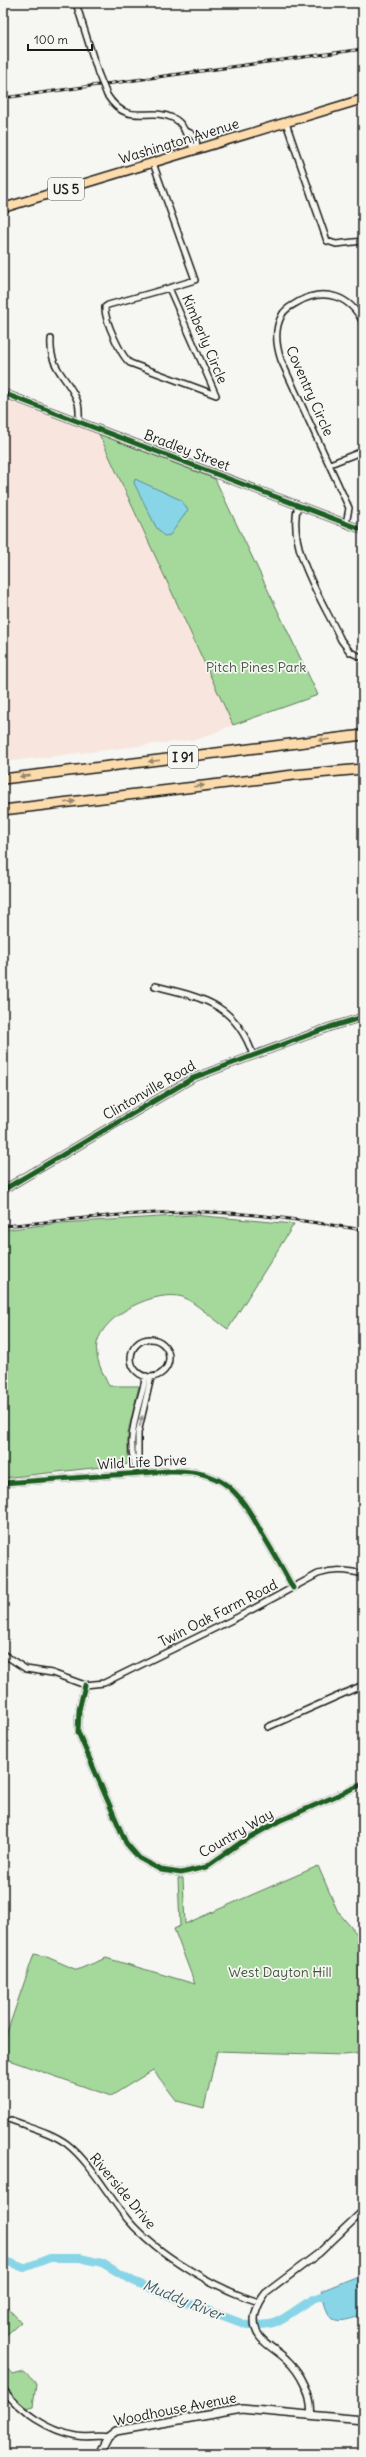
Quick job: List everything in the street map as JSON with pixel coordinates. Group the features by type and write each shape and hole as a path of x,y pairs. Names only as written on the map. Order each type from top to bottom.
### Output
{"highway":[{"name":"I 91","path":"3,779 363,735"},
{"name":"I 91","path":"3,810 294,775 363,769"}],"main road":[{"name":"Washington Avenue","path":"3,208 363,99"},
{"name":"Woodhouse Avenue","path":"100,2454 108,2437 120,2431 233,2410 264,2410 363,2420"}],"street":[{"path":"76,3 106,94 116,107 139,116 172,117 186,130 191,145 196,150"},
{"path":"286,123 327,241 336,244 363,241"},
{"name":"Kimberly Circle","path":"153,162 195,280 108,305 105,307 105,316 122,355 130,363 216,395 169,288"},
{"name":"Coventry Circle","path":"346,524 349,508 277,349 278,326 282,314 292,305 315,294 338,296 348,302 357,310 363,323"},
{"path":"51,339 50,352 56,369 77,399 79,422"},
{"name":"Bradley Street","path":"3,393 363,530"},
{"path":"330,464 363,451"},
{"path":"298,505 296,517 297,540 302,559 341,640 350,652 363,658"},
{"path":"155,986 202,999 228,1014 241,1027 253,1054"},
{"name":"Clintonville Road","path":"3,1190 176,1086 203,1073 253,1054 363,1017"},
{"path":"148,1338 154,1338 165,1345 168,1350 169,1362 162,1373 148,1377 137,1372 133,1367 131,1354 137,1343 148,1338"},
{"path":"138,1473 138,1433 148,1377"},
{"path":"138,1473 134,1464 131,1433 142,1406"},
{"path":"131,1433 138,1433"},
{"name":"Wild Life Drive","path":"3,1483 138,1473 198,1472 212,1476 229,1486 249,1509 293,1588"},
{"name":"Twin Oak Farm Road","path":"85,1685 104,1683 330,1570 348,1570 363,1574"},
{"path":"3,1654 26,1669 52,1673 85,1685"},
{"name":"Country Way","path":"85,1685 79,1710 78,1732 126,1843 139,1858 161,1870 181,1873 206,1866 240,1843 279,1821 363,1784"},
{"path":"268,1726 363,1686"},
{"name":"Riverside Drive","path":"11,2120 47,2134 67,2144 129,2221 153,2244 226,2291 259,2302"},
{"path":"311,2415 309,2398 298,2373 288,2360 263,2342 257,2334 254,2319 259,2302 271,2289 319,2253 363,2211"},
{"path":"4,2392 24,2412 67,2434 79,2437 108,2437"}],"shaded area":[{"path":"3,399 99,434 233,725 199,739 3,762"}],"green space":[{"name":"Pitch Pines Park","path":"99,434 215,479 318,695 233,725"},
{"path":"193,1215 294,1224 228,1329 187,1299 172,1295 146,1300 132,1306 110,1322 102,1332 96,1348 100,1365 109,1386 139,1386 128,1433 128,1464 3,1478 3,1230 60,1223"},
{"name":"West Dayton Hill","path":"318,1866 338,1912 363,1941 363,2053 344,2055 217,2051 204,2108 177,2101 153,2070 111,2096 3,2058 3,2044 34,1954 47,1957 77,1970 106,1958 195,1984 174,1929 180,1926 178,1878 183,1878 185,1924"},
{"path":"3,2303 21,2322 3,2338"},
{"path":"3,2364 13,2375 24,2372 36,2383 33,2406 25,2408 3,2384"}],"water":[{"path":"135,479 181,500 188,510 170,535 164,536 156,527 134,483"},
{"path":"363,2274 363,2315 344,2320 333,2319 326,2309 321,2291"}],"waterway":[{"name":"Muddy River","path":"3,2260 24,2268 50,2258 80,2258 102,2263 133,2281 247,2325 265,2325 276,2322 318,2297 332,2295"}],"railway":[{"path":"3,98 363,49"},
{"path":"3,1226 130,1214 206,1212 265,1216 363,1230"}],"cycle path":[{"path":"3,393 363,530"},
{"path":"3,1190 193,1078 330,1027 363,1017"},
{"path":"3,1483 169,1471 187,1471 215,1478 235,1493 244,1504 253,1517 293,1588"},
{"path":"85,1685 79,1710 78,1732 126,1843 139,1858 161,1870 181,1873 206,1867 240,1843 279,1821 363,1784"}]}
